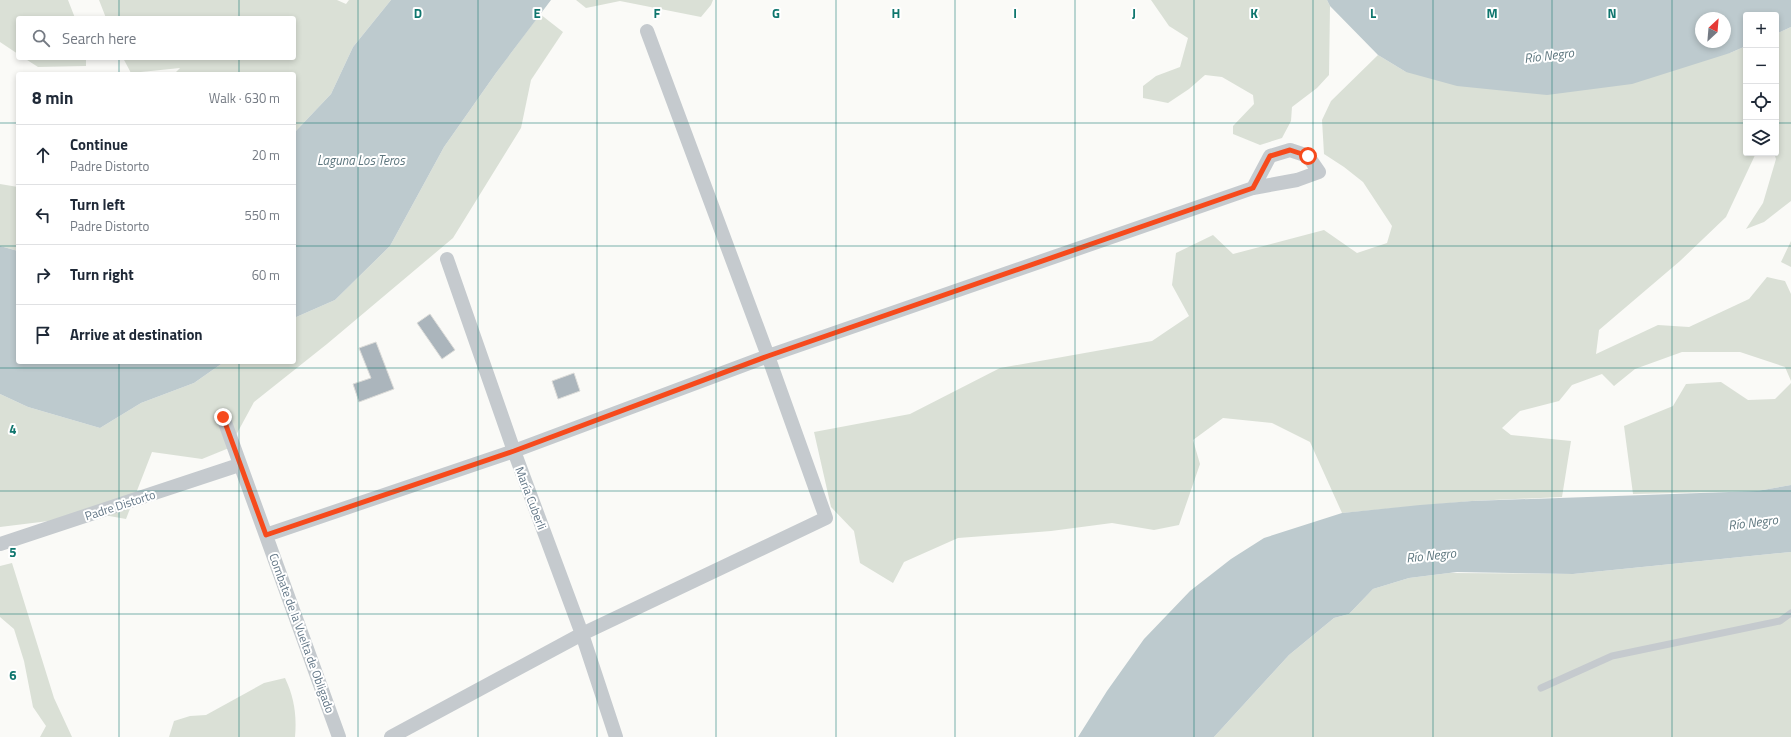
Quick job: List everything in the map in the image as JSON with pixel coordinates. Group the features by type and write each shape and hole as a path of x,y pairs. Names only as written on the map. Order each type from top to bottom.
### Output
{"street":[{"path":"391,737 582,634 826,518 648,31"},
{"path":"266,535 514,451 768,356 1253,188"},
{"name":"María Cuberli","path":"447,258 514,451 582,634 616,737"},
{"name":"Combate de la Vuelta de Obligado","path":"223,417 239,465 339,737"},
{"name":"Padre Distorto","path":"0,544 239,465"}],"lane":[{"path":"1541,688 1612,656 1780,621 1791,613"}],"shaded area":[{"path":"0,0 68,0 74,16 16,16 16,53 0,42"},
{"path":"99,0 337,0 346,4 349,0 391,0 353,47 331,94 296,131 296,72 176,72 180,68 130,72 124,60 296,60 296,16 105,16"},
{"path":"576,0 713,0 711,5 701,17 620,1 586,8"},
{"path":"1151,0 1327,0 1330,6 1329,75 1317,88 1292,107 1291,121 1282,138 1260,145 1233,134 1233,126 1254,104 1253,95 1222,77 1205,75 1189,89 1168,103 1143,98 1143,86 1156,76 1180,67 1188,38 1169,26"},
{"path":"540,14 563,32 531,80 521,128 453,238 327,344 254,402 229,448 202,459 152,452 126,519 87,512 65,519 0,527 0,394 28,407 100,428 141,403 194,383 221,364 296,364 296,317 335,300 390,246 444,147"},
{"path":"1791,27 1791,201 1764,222 1746,229 1763,203 1776,159 1775,156 1779,156 1779,33"},
{"path":"1743,47 1743,156 1755,156 1726,217 1680,261 1599,330 1596,354 1658,325 1689,327 1749,299 1767,277 1785,281 1791,294 1791,381 1785,367 1740,352 1682,352 1635,369 1614,386 1602,374 1572,385 1559,401 1520,411 1502,428 1511,435 1571,441 1562,497 1472,501 1342,513 1310,442 1272,423 1223,418 1193,440 1200,464 1179,525 1154,530 1112,523 1051,531 958,538 904,562 893,583 860,563 854,531 831,507 814,432 910,414 1000,368 1152,341 1189,316 1172,285 1176,253 1213,235 1233,254 1324,230 1357,253 1387,243 1392,226 1363,182 1324,154 1322,120 1331,101 1378,55 1406,72 1730,53"},
{"path":"27,60 86,60 86,66 38,67"},
{"path":"0,184 16,187 16,250 0,246"},
{"path":"1791,241 1791,267 1781,262"},
{"path":"1721,382 1748,400 1775,399 1791,383 1791,485 1757,491 1633,494 1624,426 1673,406 1686,384"},
{"path":"1791,552 1791,737 1214,737 1289,655 1334,618 1349,614 1373,589 1409,578 1449,573 1573,574"},
{"path":"12,563 54,698 72,737 40,737 46,726 33,707 24,661 14,629 0,617 0,566"},
{"path":"285,678 291,692 294,706 296,721 295,737 169,737 174,721 190,716 206,715 264,683"}],"water":[{"name":"Laguna Los Teros","path":"391,0 551,0 496,73 444,147 390,246 335,300 296,317 296,131 331,94 353,47"},
{"name":"Río Negro","path":"1327,0 1791,0 1791,27 1779,33 1779,12 1743,12 1743,47 1730,53 1632,84 1547,95 1457,86 1406,72 1378,55 1330,6"},
{"path":"0,246 16,250 16,364 221,364 194,383 141,403 100,428 28,407 0,394"},
{"name":"Río Negro","path":"1791,485 1791,552 1573,574 1457,572 1409,578 1373,589 1349,614 1334,618 1289,655 1214,737 1078,737 1107,691 1144,639 1190,591 1231,559 1264,538 1342,513 1420,505 1472,501 1757,491"}],"building":[{"path":"430,314 455,350 442,359 417,323"},
{"path":"376,342 394,389 359,402 353,384 371,378 359,348"},
{"path":"574,373 580,391 558,399 552,381"}],"route":[{"path":"223,417 239,465 266,535 514,451 768,356 1253,188 1270,156 1290,150 1308,156"}]}
